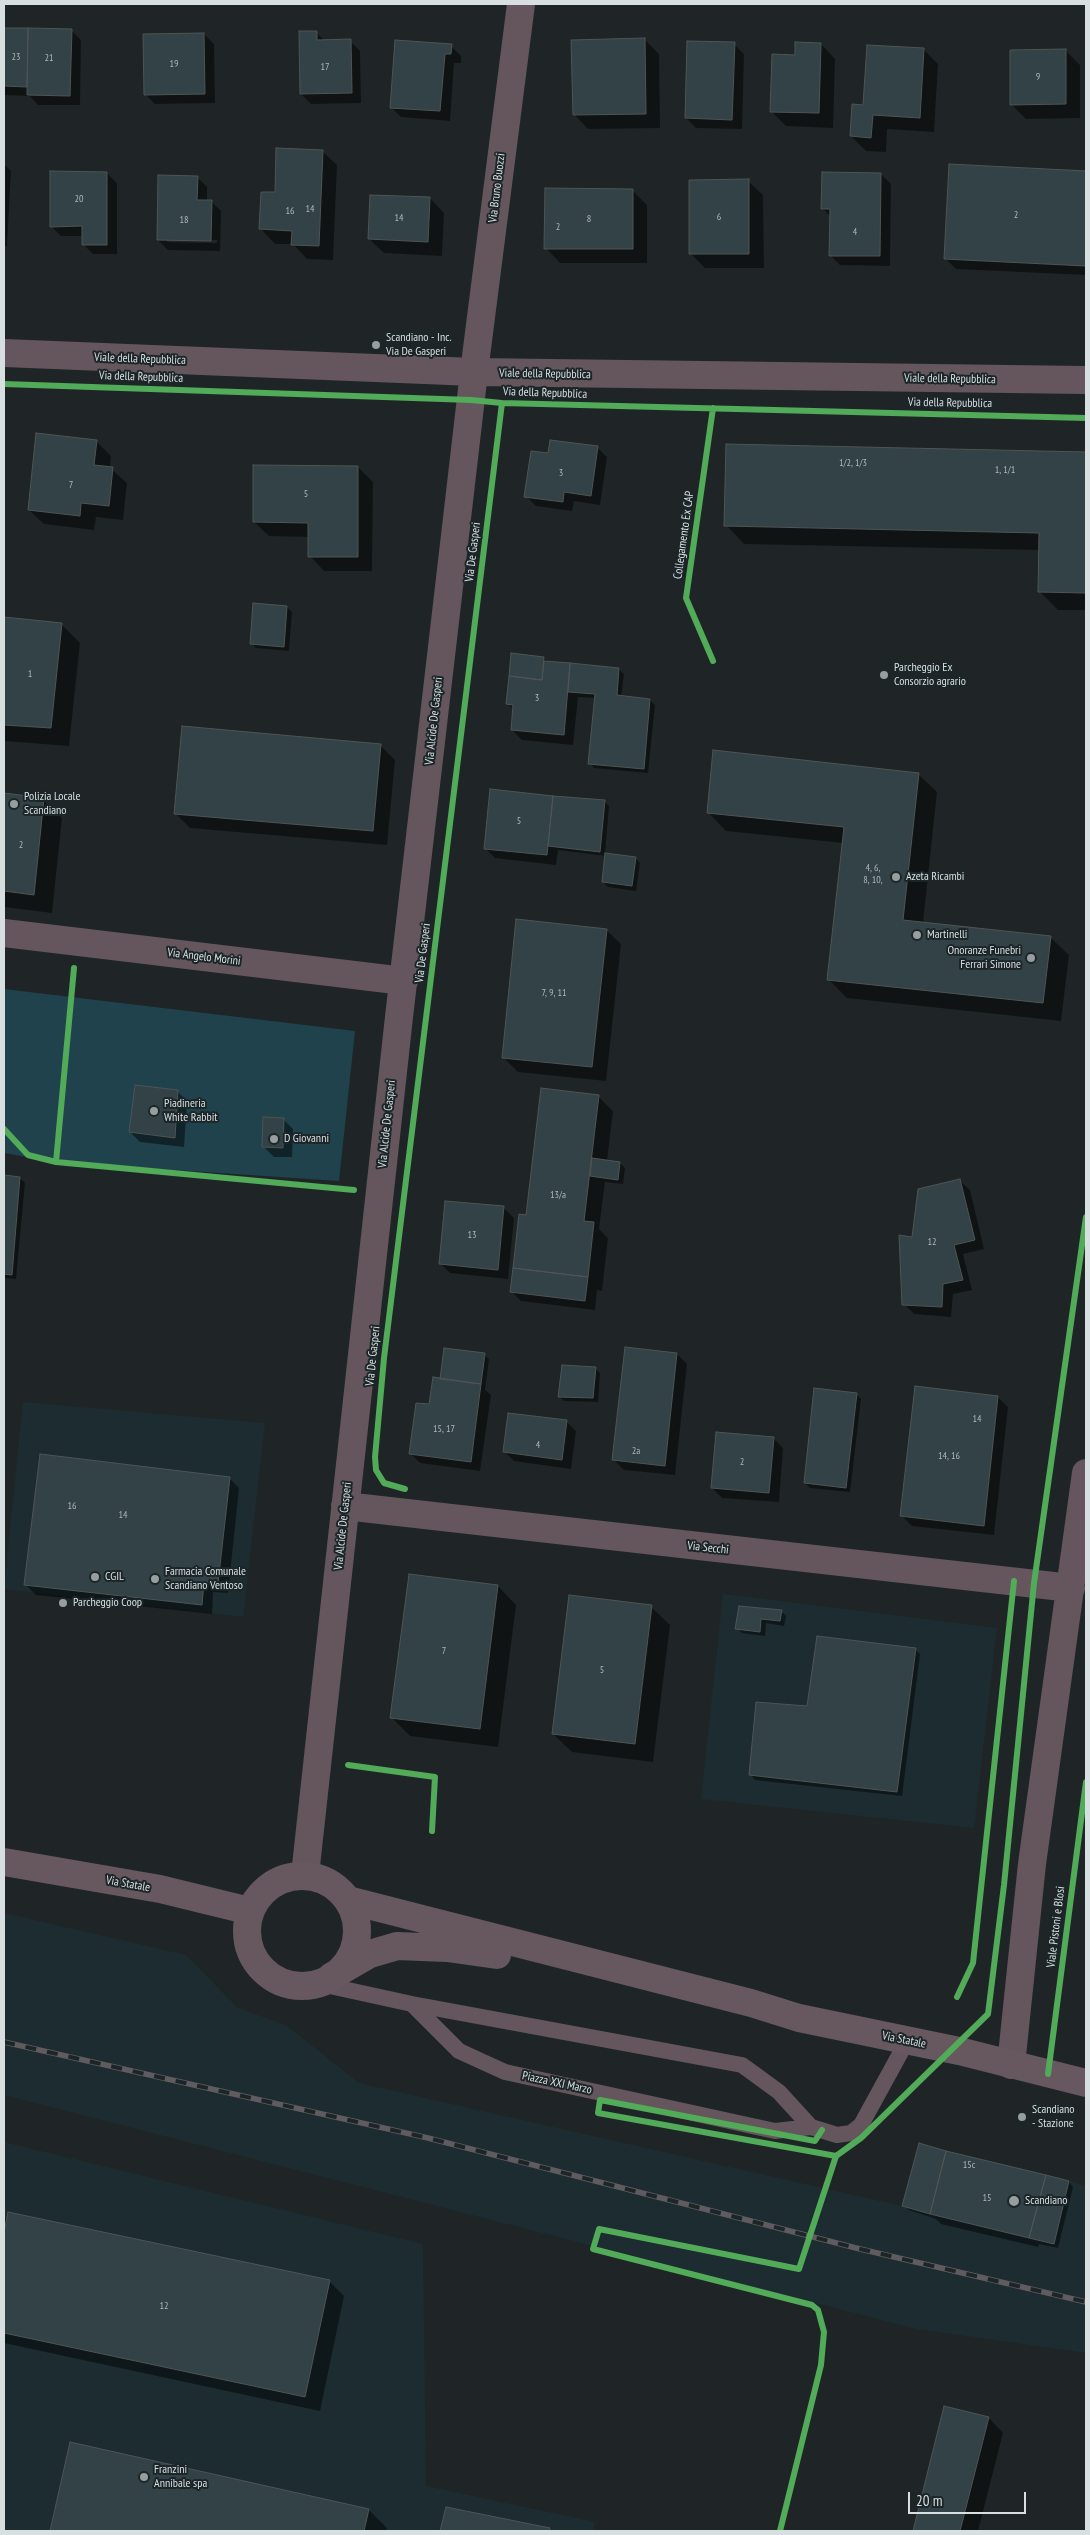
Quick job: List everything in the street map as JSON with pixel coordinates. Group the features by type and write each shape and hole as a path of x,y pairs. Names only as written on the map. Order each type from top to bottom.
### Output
{"main road":[{"name":"Via Statale","path":"4,1862 160,1889 250,1911"},
{"path":"324,1980 345,1964 353,1949 357,1933 355,1916 348,1900 336,1888 322,1879 305,1876 288,1878 272,1884 259,1896 250,1911 247,1928 248,1945 255,1961 267,1974 282,1982 299,1985 324,1980 370,1954 397,1946 447,1948 510,1956 752,2003"},
{"path":"348,1900 752,2003"},
{"name":"Via Statale","path":"752,2003 799,2018 907,2042 958,2051 1086,2083"}],"street":[{"name":"Via Bruno Buozzi","path":"474,372 521,4"},
{"name":"Viale della Repubblica","path":"4,353 474,372 1086,380"},
{"name":"Via Alcide De Gasperi","path":"305,1876 345,1506 474,372"},
{"name":"Via Angelo Morini","path":"4,933 404,981"},
{"path":"1011,2065 1032,1864 1071,1588 1084,1513 1086,1473"},
{"name":"Via Secchi","path":"345,1506 1071,1588"}],"lane":[{"name":"Piazza XXI Marzo","path":"324,1980 412,2004 742,2065 779,2092 811,2127"},
{"name":"Piazza XXI Marzo","path":"412,2004 459,2051 505,2072 776,2131 811,2127 837,2136 851,2133 861,2125 907,2042"}],"shaded area":[{"path":"4,989 355,1031 339,1181 56,1162 4,1153"},
{"path":"23,1402 265,1423 243,1617 4,1589"},
{"path":"723,1594 997,1628 974,1828 701,1799"},
{"path":"4,1913 186,1955 238,2008 286,2025 359,2083 902,2206 1053,2244 1069,2181 1086,2186 1086,2353 917,2329 4,2095"},
{"path":"4,2142 423,2244 426,2486 595,2522 593,2531 4,2531"}],"building":[{"path":"4,28 28,28 27,87 4,86"},
{"path":"28,28 72,29 70,96 27,95"},
{"path":"299,31 317,31 317,40 351,39 352,93 300,94"},
{"path":"204,33 205,94 144,95 143,34"},
{"path":"645,38 646,114 573,115 571,40"},
{"path":"395,40 452,44 451,54 445,54 440,111 390,108"},
{"path":"687,41 735,42 732,120 685,118"},
{"path":"795,42 821,43 819,113 770,112 772,54 795,55"},
{"path":"867,45 924,48 920,118 873,115 871,138 850,136 852,104 863,105"},
{"path":"1066,49 1066,104 1010,105 1010,50"},
{"path":"276,148 323,150 319,246 291,245 292,231 259,229 261,192 275,192"},
{"path":"949,164 1086,171 1086,266 944,259"},
{"path":"50,171 107,172 107,245 82,245 82,226 50,227"},
{"path":"822,172 881,173 880,256 829,256 830,209 821,209"},
{"path":"158,175 198,176 197,200 212,200 211,241 157,240"},
{"path":"749,179 749,254 689,254 689,180"},
{"path":"545,188 633,189 633,249 544,249"},
{"path":"370,195 430,197 428,242 368,239"},
{"path":"36,433 97,440 94,465 113,467 109,506 81,503 80,516 28,510"},
{"path":"550,440 598,446 591,496 564,492 563,502 524,497 531,451 548,453"},
{"path":"726,444 1086,452 1086,593 1038,592 1039,533 724,526"},
{"path":"253,465 358,466 358,557 308,557 308,523 253,522"},
{"path":"253,603 287,606 284,647 250,644"},
{"path":"4,617 62,623 51,728 4,725"},
{"path":"511,653 544,657 542,680 509,676"},
{"path":"544,661 570,663 564,735 511,730 513,705 506,704 509,676 542,680"},
{"path":"570,663 619,668 617,695 650,699 644,769 588,764 595,694 568,692"},
{"path":"182,726 381,744 373,831 174,814"},
{"path":"713,750 919,773 903,920 1051,936 1043,1003 827,980 844,827 707,813"},
{"path":"490,789 553,796 547,855 484,849"},
{"path":"4,793 44,798 34,895 4,891"},
{"path":"553,796 605,800 600,852 548,846"},
{"path":"605,853 636,857 632,886 602,882"},
{"path":"516,919 607,929 592,1067 502,1058"},
{"name":"Piadineria White Rabbit","path":"135,1085 178,1090 175,1138 129,1132"},
{"path":"541,1088 599,1095 584,1221 594,1222 588,1277 513,1268 519,1214 526,1215"},
{"path":"263,1117 284,1118 283,1148 262,1147"},
{"path":"592,1158 620,1162 618,1180 590,1176"},
{"path":"4,1175 20,1177 12,1275 4,1274"},
{"path":"960,1179 975,1240 954,1245 963,1280 943,1284 942,1307 902,1305 899,1235 912,1237 918,1189"},
{"path":"445,1201 504,1206 498,1270 439,1264"},
{"path":"513,1268 588,1277 585,1301 510,1292"},
{"path":"625,1347 677,1353 665,1466 612,1460"},
{"path":"444,1348 485,1353 481,1384 440,1379"},
{"path":"562,1365 596,1367 593,1398 558,1397"},
{"path":"433,1377 481,1384 471,1462 409,1454 416,1403 429,1404"},
{"path":"915,1386 998,1396 984,1526 900,1516"},
{"path":"814,1388 857,1393 846,1488 804,1483"},
{"path":"508,1413 567,1420 562,1460 503,1452"},
{"path":"716,1432 774,1437 769,1493 711,1488"},
{"path":"40,1454 230,1477 218,1583 204,1582 202,1605 24,1585"},
{"path":"409,1574 498,1585 480,1729 390,1718"},
{"path":"569,1595 652,1605 635,1744 552,1734"},
{"path":"739,1606 782,1610 780,1621 761,1619 760,1632 735,1629"},
{"path":"817,1636 916,1648 897,1792 749,1775 756,1702 807,1706"},
{"path":"919,2143 946,2151 930,2214 902,2206"},
{"path":"946,2151 1046,2175 1029,2238 930,2214"},
{"path":"1046,2175 1069,2181 1054,2244 1029,2238"},
{"path":"8,2212 330,2280 305,2397 4,2333 4,2232"},
{"path":"944,2406 989,2417 960,2531 913,2531"},
{"name":"Franzini Annibale spa","path":"70,2442 369,2509 364,2531 50,2531"},
{"path":"446,2507 550,2528 549,2531 440,2531"}],"railway":[{"path":"4,2042 428,2138 856,2248 1086,2302"}],"cycle path":[{"name":"Via della Repubblica","path":"4,384 471,400 502,403 1086,418"},
{"name":"Via della Repubblica","path":"405,1489 384,1483 376,1470 375,1457 384,1358 502,403"},
{"name":"Collegamento Ex CAP","path":"713,408 686,598 713,661"},
{"path":"56,1162 74,968"},
{"path":"4,1129 28,1155 56,1162 354,1190"},
{"path":"780,2531 821,2365 824,2332 818,2310 812,2305 593,2249 599,2229 799,2269 836,2156 861,2138 988,2014 1004,1885 1034,1583 1086,1217"},
{"path":"957,1997 973,1963 1014,1581"},
{"path":"348,1765 435,1777 432,1831"},
{"name":"Viale Pistoni e Blosi","path":"1048,2074 1086,1782"},
{"path":"822,2130 815,2141 600,2100 598,2113 836,2156"}],"place":[{"name":"Scandiano - Inc. Via De Gasperi","path":"376,345"},
{"name":"Parcheggio Ex Consorzio agrario","path":"884,675"},
{"name":"Polizia Locale Scandiano","path":"14,804"},
{"name":"Azeta Ricambi","path":"896,877"},
{"name":"Martinelli","path":"917,935"},
{"name":"Onoranze Funebri Ferrari Simone","path":"1031,958"},
{"name":"Piadineria White Rabbit","path":"154,1111"},
{"name":"D Giovanni","path":"274,1139"},
{"name":"CGIL","path":"95,1577"},
{"name":"Farmacia Comunale Scandiano Ventoso","path":"155,1579"},
{"name":"Parcheggio Coop","path":"63,1603"},
{"name":"Scandiano - Stazione","path":"1022,2117"},
{"name":"Scandiano","path":"1014,2201"},
{"name":"Franzini Annibale spa","path":"144,2477"}]}
